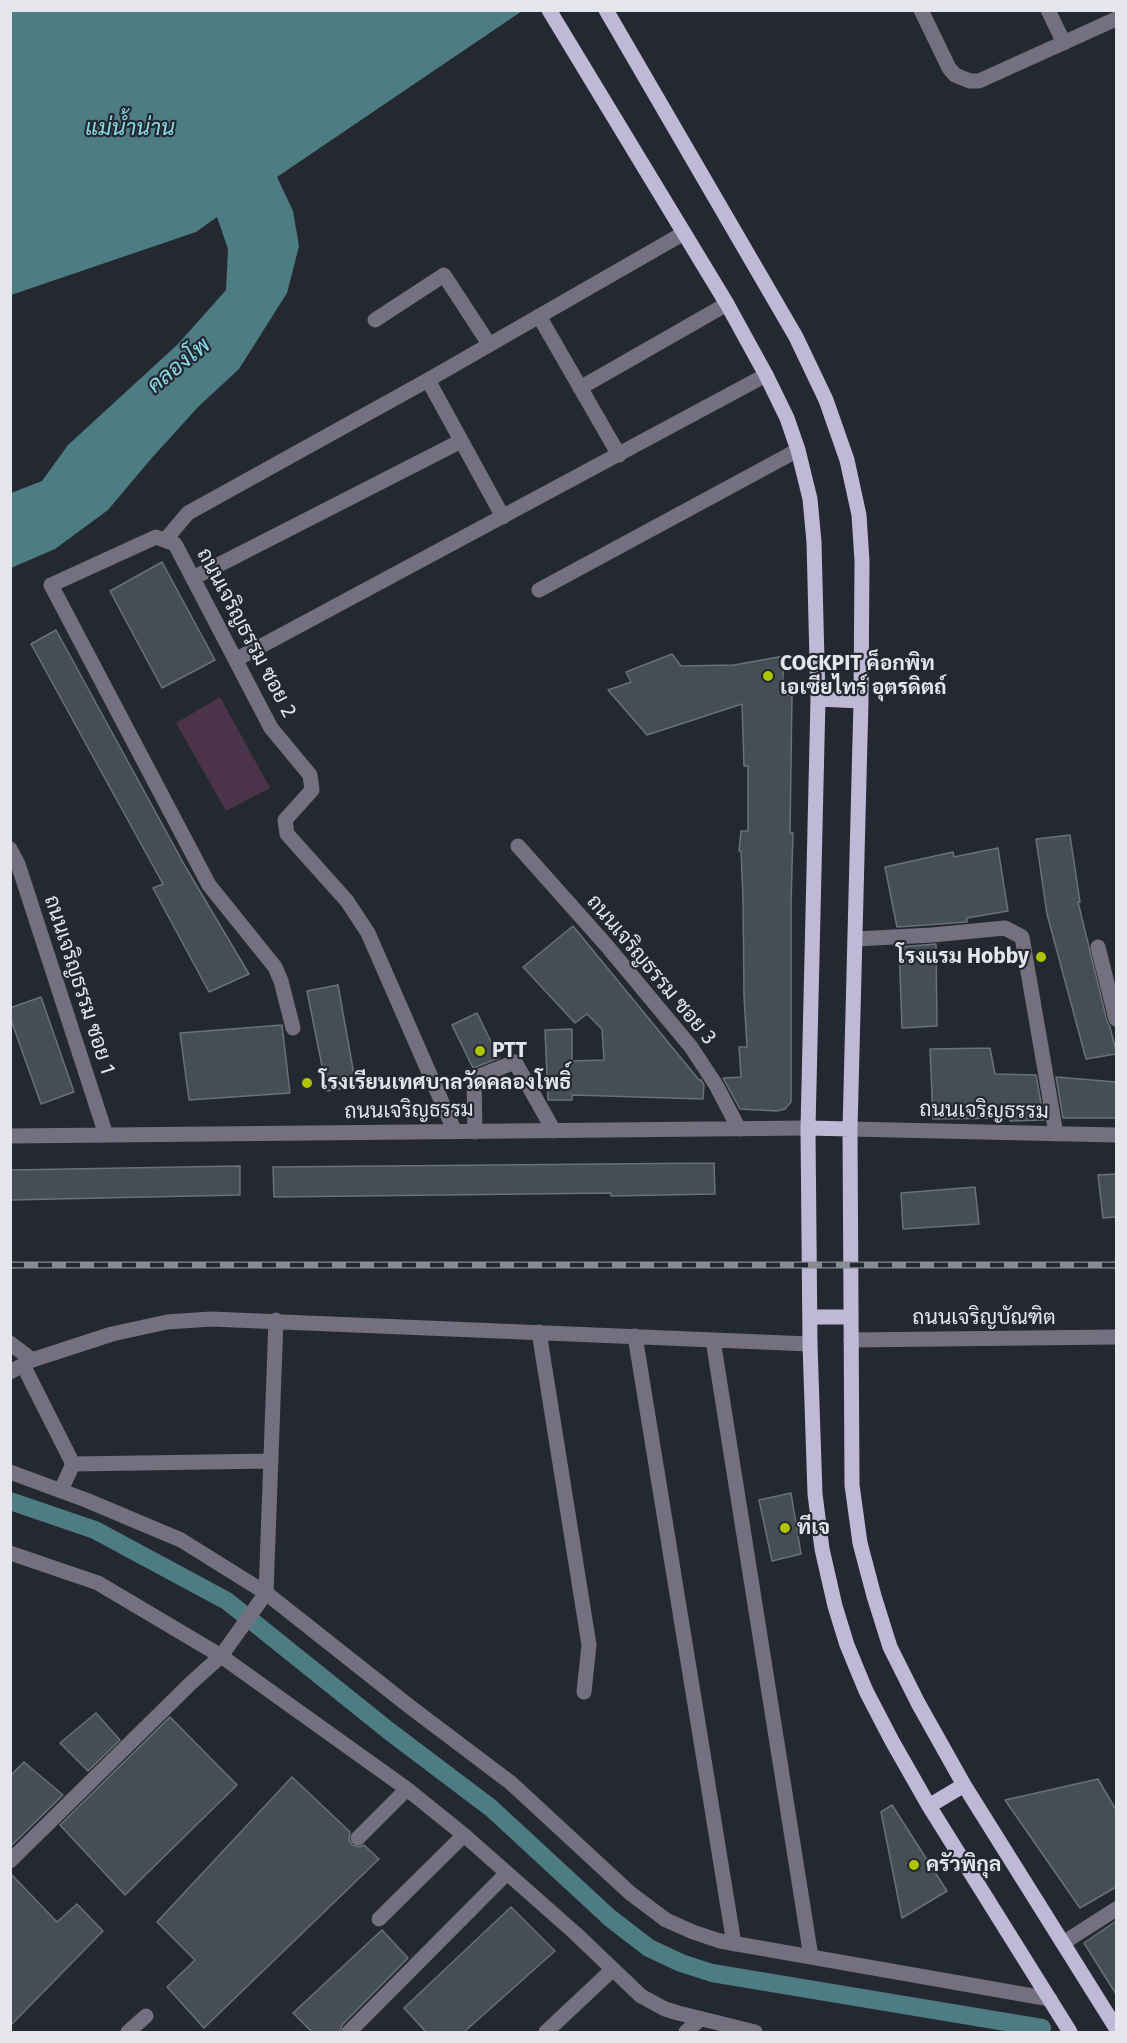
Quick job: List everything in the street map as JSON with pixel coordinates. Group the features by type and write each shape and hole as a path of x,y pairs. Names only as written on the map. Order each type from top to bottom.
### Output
{"main road":[{"path":"549,10 727,304 787,418 798,450 810,499 814,542 818,699 808,1128 810,1344 815,1494 822,1549 847,1645 866,1691 928,1806 1071,2032"},
{"path":"606,10 796,337 826,400 847,460 859,515 862,561 861,701 850,1129 852,1485 860,1543 890,1647 918,1703 964,1785 1063,1943 1110,2009 1116,2028"},
{"path":"818,699 861,701"},
{"path":"808,1128 850,1129"},
{"path":"810,1317 851,1317"},
{"path":"928,1806 964,1785"}],"street":[{"path":"921,10 955,75 963,80 979,81 1116,19"},
{"path":"1048,10 1064,43"},
{"path":"166,539 188,513 428,380 684,233"},
{"path":"375,320 444,275 489,344"},
{"path":"580,388 727,304"},
{"path":"538,316 619,456"},
{"path":"237,659 619,456 766,375"},
{"path":"428,380 503,517"},
{"path":"193,578 461,441"},
{"path":"539,590 798,450"},
{"name":"ถนนเจริญธรรม ซอย 2","path":"293,1028 275,967 208,885 51,585 156,537 175,544 271,728 310,775 312,790 285,820 286,834 347,901 368,933 455,1132"},
{"name":"ถนนเจริญธรรม ซอย 3","path":"518,846 607,946 691,1047 716,1085 739,1129"},
{"name":"ถนนเจริญธรรม ซอย 1","path":"10,849 18,864 106,1135"},
{"path":"856,939 1005,928 1022,937 1056,1134"},
{"path":"1098,947 1116,1019"},
{"path":"475,1132 474,1078 515,1062 554,1131"},
{"name":"ถนนเจริญธรรม","path":"10,1136 808,1128"},
{"name":"ถนนเจริญธรรม","path":"850,1129 1116,1135"},
{"path":"22,1366 112,1334 167,1323 210,1319 810,1344"},
{"path":"10,1861 220,1656 266,1593 276,1320"},
{"path":"539,1332 590,1645 584,1692"},
{"path":"635,1336 734,1944"},
{"name":"ถนนเจริญบัณฑิต","path":"851,1340 1116,1337"},
{"path":"713,1340 811,1957"},
{"path":"10,1343 73,1464"},
{"path":"73,1464 271,1461"},
{"path":"61,1490 73,1464"},
{"path":"10,1472 61,1490 181,1540 266,1593 511,1783 630,1893 666,1920 693,1932 734,1944 1050,1999"},
{"path":"10,1553 98,1583 220,1656 407,1789 464,1835 575,1933 641,1996 665,2009 699,2020 755,2032"},
{"path":"358,1838 407,1789"},
{"path":"379,1919 464,1835"},
{"path":"349,2032 507,1873"},
{"path":"1063,1943 1116,1909"},
{"path":"546,2032 612,1970"},
{"path":"128,2032 146,2016"},
{"path":"686,2032 699,2020"}],"shaded area":[{"path":"220,697 270,788 226,811 176,723"}],"water":[{"name":"แม่น้ำน่าน","path":"11,10 522,11 277,177 293,211 299,246 287,293 239,369 198,407 108,510 55,549 11,568 11,493 42,481 68,445 178,344 226,290 228,249 217,217 196,232 11,295"}],"building":[{"path":"162,562 215,660 162,688 110,591"},
{"path":"56,630 185,866 249,974 209,992 153,888 163,884 31,644"},
{"path":"672,654 681,666 734,665 784,656 782,695 792,695 791,1102 785,1109 777,1111 740,1109 723,1078 741,1077 739,1047 747,1047 743,899 741,851 739,851 741,831 748,831 748,766 744,766 742,704 647,735 608,690 631,682 626,672"},
{"path":"1070,835 1080,902 1078,902 1116,1051 1116,1054 1086,1059 1047,914 1036,839"},
{"path":"998,848 1008,911 967,918 967,922 897,927 885,867 953,852 954,857"},
{"path":"573,926 701,1080 704,1085 703,1099 572,1095 572,1100 548,1100 545,1030 572,1029 572,1061 604,1060 602,1029 587,1014 575,1023 523,967"},
{"path":"936,944 937,1026 902,1028 899,947"},
{"path":"338,985 356,1086 327,1091 307,991"},
{"path":"41,997 74,1092 41,1104 10,1017 10,1008"},
{"name":"PTT","path":"477,1013 499,1058 473,1068 452,1025"},
{"path":"282,1025 290,1093 189,1100 180,1033"},
{"path":"990,1048 995,1074 1036,1075 1044,1120 933,1119 930,1049"},
{"path":"1056,1077 1116,1082 1116,1118 1063,1118"},
{"path":"714,1163 715,1194 274,1197 273,1167"},
{"path":"240,1166 240,1195 10,1200 10,1170"},
{"path":"1116,1174 1116,1217 1103,1218 1098,1175"},
{"path":"975,1187 979,1224 903,1229 901,1193"},
{"path":"791,1493 801,1554 772,1561 759,1500"},
{"path":"96,1713 120,1740 88,1771 60,1743"},
{"path":"170,1717 237,1785 125,1895 60,1825"},
{"path":"24,1762 63,1795 10,1847 10,1776"},
{"path":"292,1777 350,1832 349,1840 352,1845 360,1847 364,1845 379,1859 204,2028 167,1987 195,1960 157,1922"},
{"path":"1098,1779 1116,1810 1116,1887 1080,1908 1005,1800"},
{"path":"892,1805 947,1891 902,1918 881,1812"},
{"path":"10,1873 57,1922 77,1904 103,1931 10,2026"},
{"path":"511,1907 555,1951 464,2032 426,2032 404,2008"},
{"path":"1116,1921 1116,1994 1084,1943"},
{"path":"382,1930 408,1958 342,2025 340,2032 312,2032 293,2013"}],"waterway":[{"path":"10,1501 95,1530 227,1601 389,1731 491,1808 610,1918 649,1948 681,1963 712,1973 1042,2028"}],"railway":[{"path":"10,1265 1116,1265"}],"place":[{"name":"COCKPIT ค็อกพิท เอเซียไทร์ อุตรดิตถ์","path":"768,676"},
{"name":"โรงแรม Hobby","path":"1041,957"},
{"name":"PTT","path":"480,1051"},
{"name":"โรงเรียนเทศบาลวัดคลองโพธิ์","path":"307,1083"},
{"name":"ทีเจ","path":"785,1528"},
{"name":"ครัวพิกุล","path":"914,1865"}],"water label":[{"name":"คลองโพ","path":"179,366"}]}
